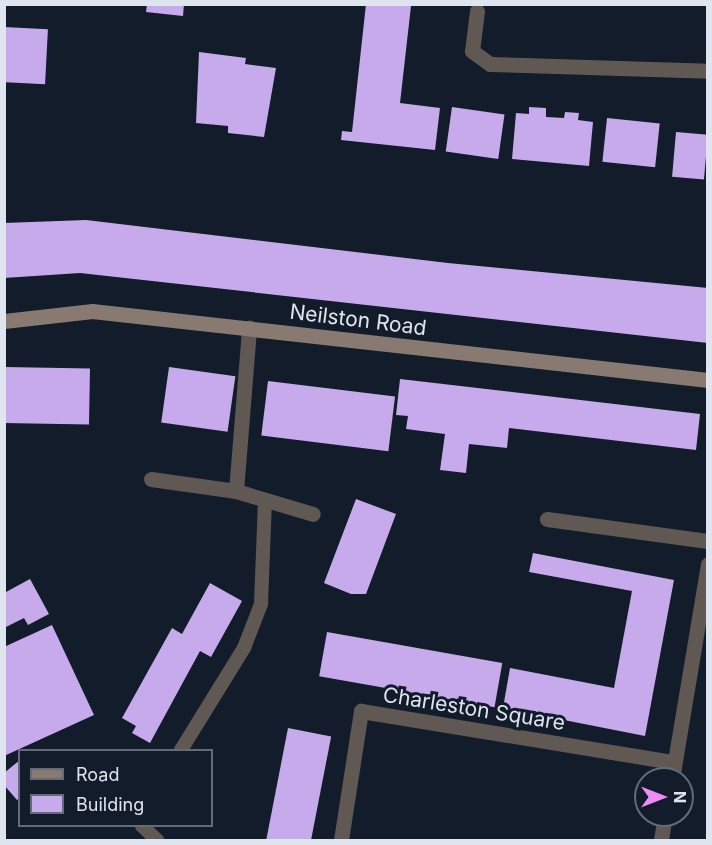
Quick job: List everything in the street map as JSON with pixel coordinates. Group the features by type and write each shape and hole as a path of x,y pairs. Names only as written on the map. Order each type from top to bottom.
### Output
{"main road":[{"name":"Neilston Road","path":"4,321 93,311 708,380"}],"street":[{"path":"477,11 472,51 490,64 708,71"},
{"path":"236,491 249,328"},
{"path":"151,479 236,491 313,514"},
{"path":"547,519 708,541"},
{"path":"673,767 708,564"},
{"name":"Charleston Square","path":"341,840 361,711 674,762"}],"lane":[{"path":"182,749 244,648 261,604 265,500"},
{"path":"144,827 157,840"}],"building":[{"path":"147,4 184,4 183,16 146,12"},
{"path":"366,4 411,6 400,103 440,108 435,150 341,140 342,131 352,132"},
{"path":"4,27 48,29 45,84 4,82"},
{"path":"199,52 246,58 245,64 276,68 264,137 228,133 228,126 196,123"},
{"path":"452,107 504,114 498,159 446,152"},
{"path":"529,107 546,108 546,117 564,118 565,112 579,113 578,120 593,122 589,166 512,159 516,113 529,114"},
{"path":"607,118 660,124 655,167 602,162"},
{"path":"676,132 708,135 704,180 672,177"},
{"path":"86,220 448,263 708,288 708,343 80,273 4,278 4,223"},
{"path":"4,367 90,369 89,424 4,423"},
{"path":"169,367 235,376 228,432 161,422"},
{"path":"400,379 700,414 696,450 509,428 507,448 469,444 466,473 440,470 445,434 406,429 408,416 396,415"},
{"path":"268,381 395,397 388,451 261,436"},
{"path":"356,499 396,514 366,594 351,594 324,583"},
{"path":"533,553 674,580 645,736 503,708 510,668 614,688 632,591 529,572"},
{"path":"30,579 49,614 28,625 24,618 4,628 4,589 6,592"},
{"path":"210,583 242,601 211,657 200,651 150,743 132,733 136,726 122,718 172,628 182,634"},
{"path":"52,625 94,715 4,756 4,647"},
{"path":"327,632 502,663 494,707 319,676"},
{"path":"288,728 331,736 311,840 266,840"},
{"path":"18,762 17,800 4,785 4,773"}]}
